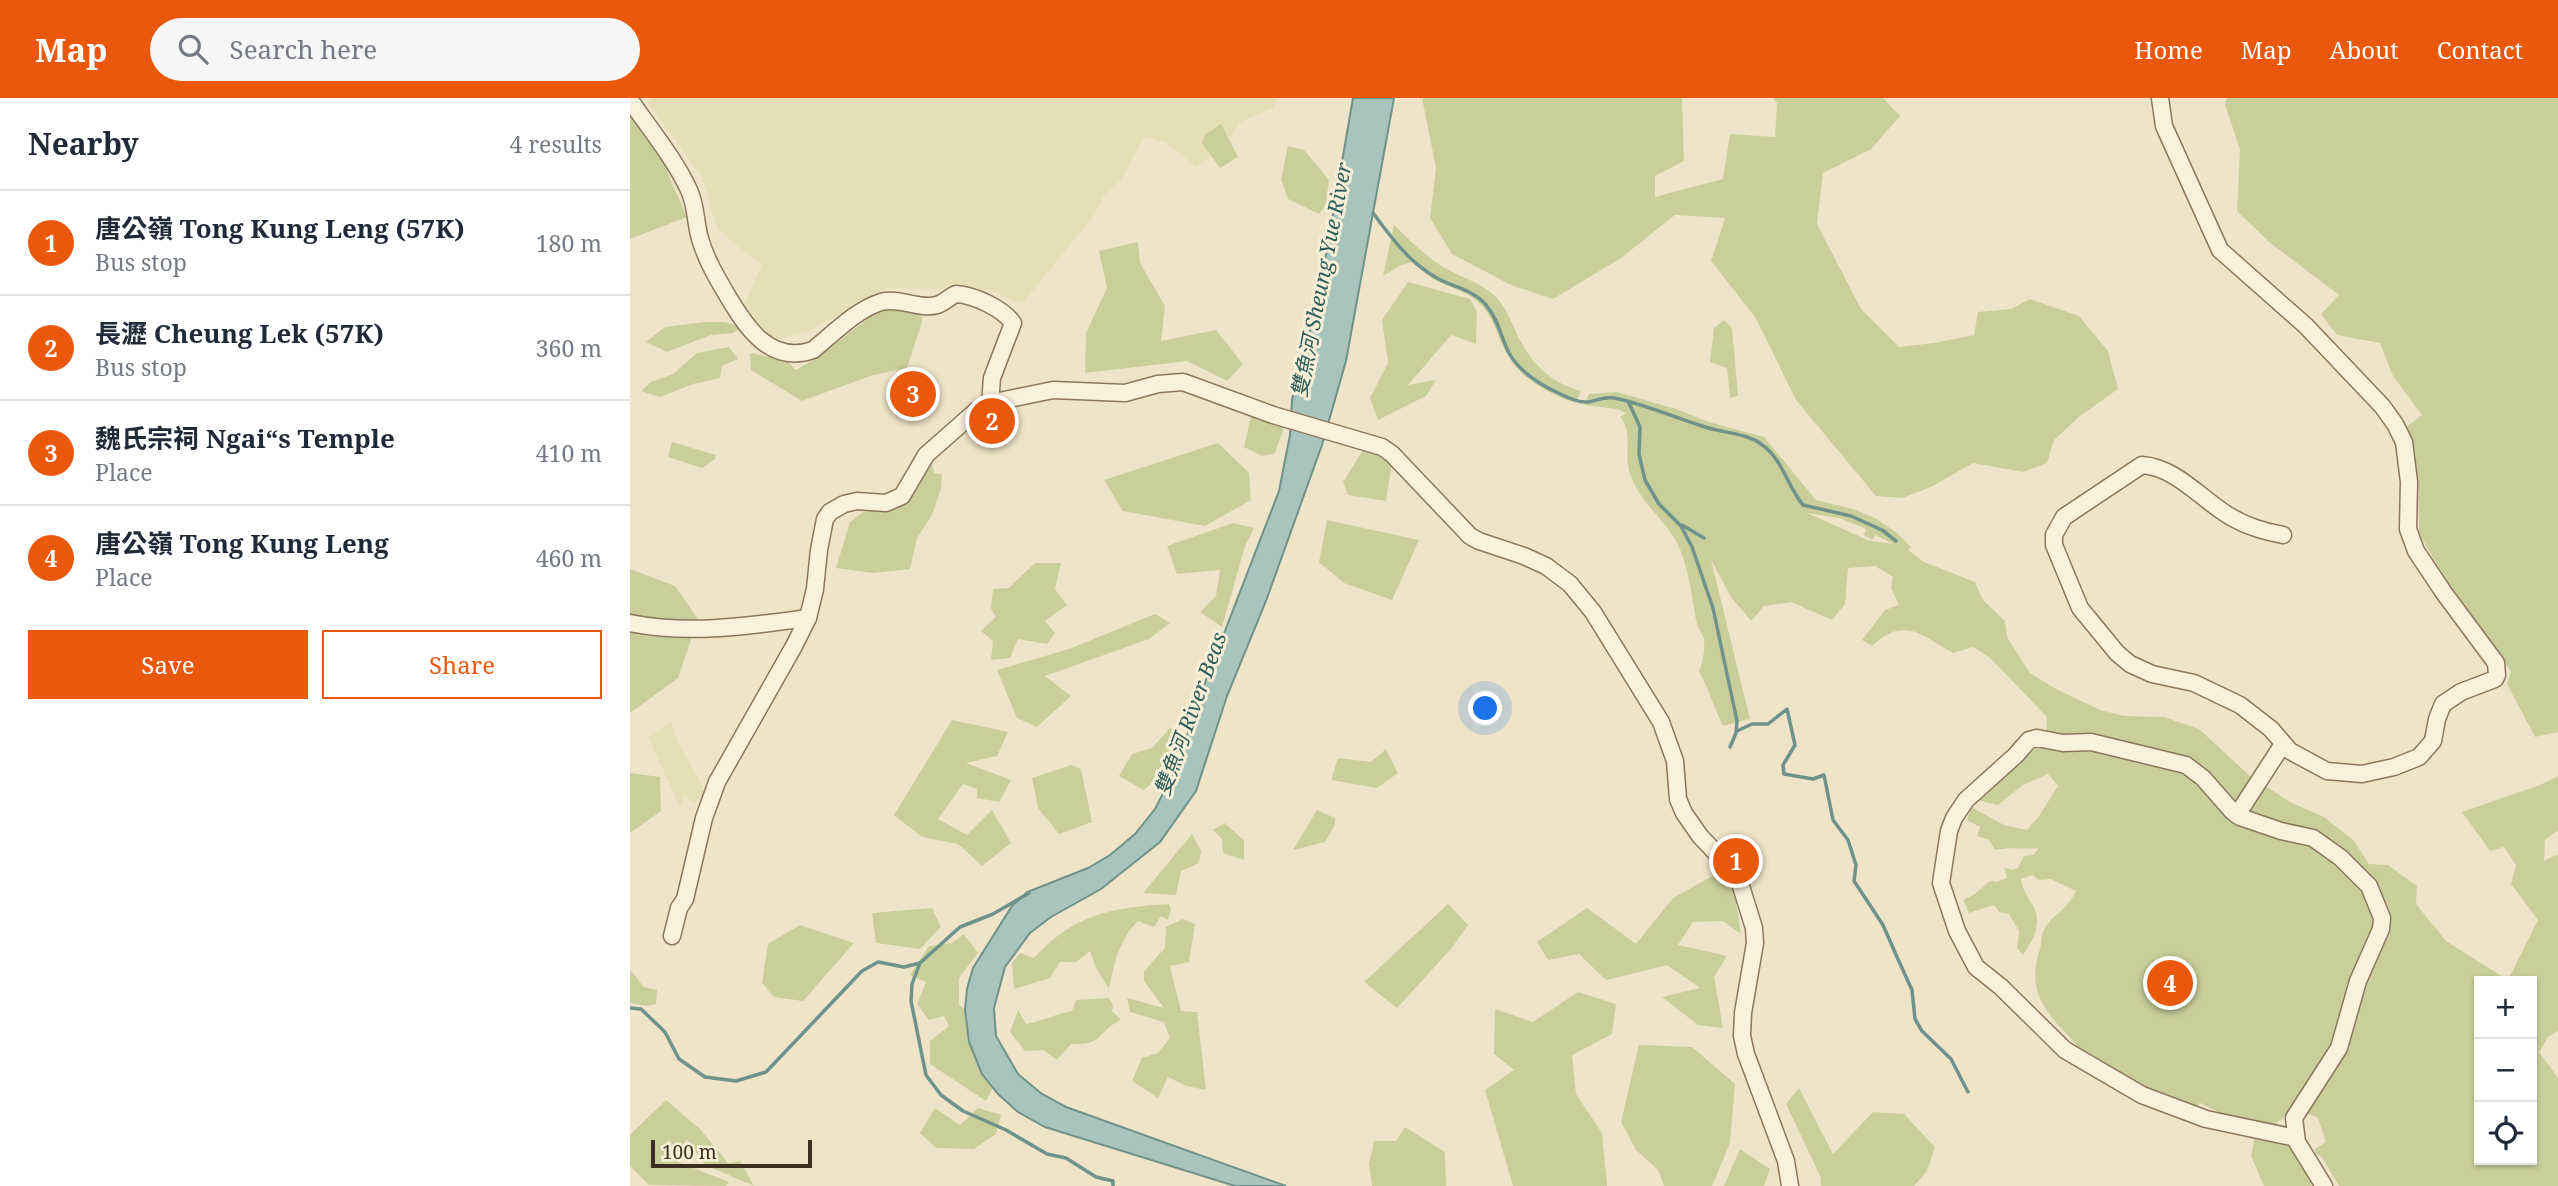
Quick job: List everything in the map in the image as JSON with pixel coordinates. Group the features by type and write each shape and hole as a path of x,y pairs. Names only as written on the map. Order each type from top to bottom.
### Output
{"street":[{"path":"2160,98 2164,126 2220,250 2306,326 2382,406 2395,424 2404,442 2409,482 2408,529 2416,551 2496,663 2498,669 2495,679 2461,692 2443,704 2429,747 2419,757 2394,767 2362,774 2328,771 2300,757 2283,744 2271,729 2240,705 2194,683 2140,670 2117,653 2080,608 2054,545 2054,535 2064,517 2142,465 2167,472 2250,528 2283,535"},
{"path":"630,100 688,188 695,206 698,233 711,268 742,320 770,348 786,354 813,350 866,309 883,301 895,300 929,306 942,303 956,293 974,297 1006,315 1013,323 992,378 990,404"},
{"path":"672,936 678,908 685,899 704,818 717,782 807,618 815,589 822,527 830,512 844,503 886,503 902,496 926,455 975,412 990,404 1053,390 1125,393 1158,384 1183,382 1287,420 1382,447 1392,454 1470,536 1535,561 1570,584 1593,612 1661,722 1675,761 1678,799 1684,813 1740,883 1754,928 1755,943 1743,1013 1742,1036 1746,1054 1786,1161 1790,1186"},
{"path":"630,623 656,628 709,630 807,618"},
{"path":"2296,1138 2206,1119 2142,1095 2065,1050 2001,987 1976,967 1957,931 1941,883 1940,874 1947,851 1949,831 1959,809 2032,738 2063,743 2091,742 2186,765 2203,778 2236,815 2281,831 2313,838 2355,870 2369,886 2382,918 2381,929 2358,981 2343,1040 2332,1062 2294,1118 2296,1138 2325,1186"},
{"path":"2236,815 2283,744"}],"shaded area":[{"path":"652,98 1277,98 1274,107 1241,122 1216,154 1196,167 1167,143 1145,136 1121,180 1103,197 1095,214 1022,304 990,290 887,288 807,332 772,341 753,323 744,304 762,265 717,228 702,177 647,102"},
{"path":"671,722 676,738 706,793 694,803 684,796 680,807 648,737"}],"green space":[{"path":"1422,98 1682,98 1684,161 1655,176 1655,197 1723,179 1730,134 1775,137 1777,103 1773,98 1883,98 1900,116 1871,149 1823,173 1817,224 1861,309 1899,347 1974,335 1978,312 2011,309 2030,299 2079,316 2108,351 2118,389 2080,416 2054,440 2047,463 2023,472 1973,463 1931,487 1902,498 1876,496 1796,400 1755,317 1711,261 1725,218 1675,215 1621,258 1553,299 1511,285 1452,254 1430,218 1436,168"},
{"path":"2227,98 2558,98 2558,732 2535,737 2507,684 2511,671 2460,606 2419,533 2418,482 2404,429 2422,415 2393,376 2380,343 2337,335 2321,314 2339,295 2269,242 2237,211 2240,149 2225,105"},
{"path":"630,110 656,146 687,217 630,239"},
{"path":"1221,124 1238,157 1220,168 1202,143 1205,135"},
{"path":"1288,146 1304,150 1329,180 1326,205 1319,214 1288,199 1281,179"},
{"path":"1394,225 1436,263 1495,296 1534,361 1550,376 1581,391 1575,403 1547,391 1521,373 1505,350 1488,314 1472,297 1433,279 1412,262 1383,276"},
{"path":"1138,242 1140,263 1165,306 1161,341 1216,330 1243,364 1227,381 1187,361 1085,373 1086,333 1107,288 1099,251"},
{"path":"1408,282 1470,299 1477,312 1476,344 1451,335 1408,385 1436,380 1426,396 1378,420 1370,398 1388,363 1382,320"},
{"path":"920,295 922,322 907,368 873,375 802,401 751,370 750,353 786,360 796,370 815,359 874,314"},
{"path":"1724,320 1732,328 1738,396 1730,398 1727,368 1710,362 1714,328"},
{"path":"725,322 742,327 733,333 711,335 667,352 646,342 665,327"},
{"path":"729,347 738,359 722,366 720,378 693,384 660,397 641,391 651,382 673,374 697,353"},
{"path":"1617,392 1764,437 1816,500 1853,509 1875,518 1896,532 1911,547 1908,550 1924,562 1975,582 1983,600 2005,621 2007,637 2030,673 2100,710 2125,716 2164,717 2199,729 2250,776 2290,802 2324,817 2354,841 2369,864 2388,865 2417,886 2416,904 2446,941 2502,976 2474,976 2474,1165 2537,1165 2537,976 2510,976 2538,920 2511,884 2516,865 2504,847 2490,851 2462,812 2540,785 2558,776 2558,830 2545,840 2544,861 2558,854 2558,1031 2548,1037 2539,1052 2558,1078 2558,1186 2339,1186 2322,1157 2316,1154 2315,1149 2326,1142 2318,1118 2302,1111 2299,1096 2283,1118 2274,1125 2225,1126 2220,1113 2200,1103 2197,1108 2152,1092 2084,1062 2077,1045 2042,1003 2035,973 2044,930 2076,891 2051,879 2038,880 2033,875 2021,879 2037,917 2034,937 2023,955 2017,948 2019,931 2009,914 1999,912 1994,905 1969,913 1963,900 1990,881 1997,882 2007,878 2004,867 2011,870 2018,868 2024,856 2033,855 2039,848 1995,850 1989,840 1977,836 1980,827 1967,820 1971,807 2004,825 2027,830 2039,816 2058,786 2048,774 2023,785 1998,805 1977,800 2002,776 2005,754 2016,739 2031,753 2046,734 2047,717 1990,658 1973,647 1953,653 1921,635 1903,630 1884,637 1872,646 1862,640 1885,610 1899,605 1891,588 1893,577 1875,566 1848,568 1845,604 1832,620 1791,602 1764,606 1751,621 1731,597 1711,560 1750,719 1723,726 1699,671 1704,639 1698,626 1683,556 1673,536 1644,500 1630,474 1626,430 1620,417 1626,413 1617,409 1584,405 1589,394","holes":["1807,513 1839,518 1864,528 1864,535 1872,540 1875,535 1894,544 1870,541"]},
{"path":"1251,416 1285,425 1275,453 1262,456 1244,447"},
{"path":"672,442 716,455 715,459 702,468 668,457"},
{"path":"1218,443 1249,473 1251,500 1205,526 1123,511 1104,480"},
{"path":"1365,447 1393,457 1386,501 1348,495 1343,482"},
{"path":"931,462 934,473 942,474 941,488 932,515 917,538 910,569 873,573 836,568 850,522 863,512 906,501"},
{"path":"1327,520 1419,540 1392,600 1344,583 1319,562"},
{"path":"1233,523 1254,528 1245,546 1222,627 1200,612 1216,596 1220,570 1177,574 1167,546"},
{"path":"1035,563 1061,563 1055,589 1067,605 1045,621 1055,633 1047,644 1018,639 1010,658 991,660 993,641 981,631 996,617 991,609 993,589 1009,588"},
{"path":"630,569 675,586 698,619 678,678 630,713"},
{"path":"1155,614 1170,623 1149,639 1045,676 1071,696 1037,727 1017,718 997,670 1069,649"},
{"path":"952,720 1008,732 997,756 966,763 1011,780 999,802 977,798 977,789 963,784 938,819 967,835 992,810 1011,843 982,866 958,844 922,837 894,815"},
{"path":"1170,728 1178,730 1174,747 1162,770 1144,790 1119,776 1132,754 1152,748"},
{"path":"1386,749 1398,773 1377,788 1331,780 1338,758 1371,762"},
{"path":"1071,765 1081,769 1092,822 1059,834 1038,808 1032,778"},
{"path":"630,773 660,777 661,811 630,833"},
{"path":"1317,810 1335,818 1335,825 1325,842 1293,850"},
{"path":"1225,823 1244,841 1244,860 1223,853 1222,839 1213,830"},
{"path":"1192,834 1201,851 1199,863 1181,871 1176,895 1143,893"},
{"path":"1714,875 1732,876 1741,934 1723,921 1693,922 1678,945 1727,956 1714,977 1723,1028 1698,1025 1662,997 1700,988 1667,965 1606,980 1579,954 1548,960 1537,942 1587,908 1636,944 1673,898"},
{"path":"1169,904 1171,909 1168,920 1161,916 1154,927 1138,921 1126,936 1118,952 1109,989 1096,968 1090,951 1076,962 1060,962 1050,978 1014,989 1012,963 1020,953 1034,958 1064,932 1095,916 1129,908"},
{"path":"1448,904 1468,925 1451,949 1397,1008 1364,982"},
{"path":"932,908 941,927 920,949 876,943 872,913"},
{"path":"1183,919 1195,924 1189,962 1170,966 1181,1011 1197,1012 1206,1090 1186,1086 1168,1077 1158,1098 1132,1081 1142,1058 1158,1053 1170,1038 1164,1022 1130,1012 1127,998 1164,1008 1144,981 1144,971 1165,948 1166,927"},
{"path":"800,925 854,943 803,1001 774,997 762,983 768,944"},
{"path":"964,934 978,953 959,978 959,1005 965,1010 977,1060 993,1087 986,1101 930,1064 930,1041 949,1026 944,1016 929,1020 917,1004 926,982 910,975 929,946 952,943"},
{"path":"630,970 644,987 657,990 656,1004 647,1006 630,1003"},
{"path":"1578,992 1616,1004 1612,1034 1572,1055 1576,1094 1602,1133 1607,1186 1513,1186 1485,1090 1514,1070 1494,1054 1495,1009 1533,1022"},
{"path":"1109,998 1113,1005 1112,1011 1121,1020 1089,1043 1071,1044 1057,1060 1043,1050 1025,1051 1010,1032 1018,1010 1026,1024 1072,1011 1076,1000"},
{"path":"1639,1045 1692,1047 1735,1084 1730,1143 1712,1186 1664,1186 1658,1170 1636,1150 1621,1122"},
{"path":"1799,1088 1833,1154 1873,1112 1904,1114 1935,1147 1927,1171 1914,1186 1821,1186 1821,1178 1786,1104"},
{"path":"666,1100 700,1129 728,1163 740,1161 754,1186 705,1165 687,1139 673,1160 729,1182 726,1186 649,1185 630,1166 630,1135"},
{"path":"935,1108 960,1125 978,1108 1001,1115 996,1134 974,1149 936,1148 920,1133"},
{"path":"1405,1127 1445,1152 1446,1186 1372,1186 1369,1164 1374,1141 1396,1141"},
{"path":"2255,1135 2288,1143 2315,1183 2311,1186 2264,1186 2251,1156"},
{"path":"1740,1149 1770,1169 1764,1186 1724,1186"}],"water":[{"name":"雙魚河 Sheung Yue River","path":"1353,98 1394,98 1346,361 1322,445 1266,601 1227,696 1196,791 1160,842 1101,889 1051,917 1030,933 1005,967 994,1008 996,1036 1018,1074 1042,1094 1066,1107 1286,1186 1235,1186 1045,1127 1018,1112 998,1094 982,1074 969,1042 965,1010 967,989 973,968 1012,906 1027,892 1088,868 1110,855 1135,834 1155,809 1176,768 1206,680 1279,491 1290,435 1292,400 1319,295"}],"waterway":[{"path":"1373,213 1416,264 1435,277 1469,292 1486,305 1494,316 1513,360 1537,381 1577,401 1614,398 1755,440 1775,457 1803,505 1851,516 1882,530 1896,541"},
{"path":"1629,403 1640,427 1639,454 1645,480 1659,504 1681,526 1692,547 1713,608 1737,721 1736,733 1730,747"},
{"path":"1682,525 1704,538"},
{"path":"1737,731 1752,724 1768,724 1787,709 1795,745 1783,765 1784,774 1813,779 1824,775 1833,820 1848,840 1856,865 1854,881 1883,925 1912,990 1915,1019 1922,1031 1951,1059 1968,1092"},
{"path":"630,1008 641,1009 665,1032 679,1059 705,1077 736,1081 766,1072 862,971 878,962 904,967 920,963 960,927 993,914 1029,893"},
{"path":"920,963 912,984 911,1001 926,1075 941,1095 963,1111 1006,1130 1047,1154 1066,1158 1096,1177 1113,1181 1113,1186"}],"place":[{"name":"魏氏宗祠 Ngai“s Temple","path":"913,394"},
{"name":"長瀝 Cheung Lek (57K)","path":"992,421"},
{"name":"唐公嶺 Tong Kung Leng (57K)","path":"1736,861"},
{"name":"唐公嶺 Tong Kung Leng","path":"2170,983"}],"water label":[{"name":"雙魚河 River Beas","path":"1191,714"}]}
